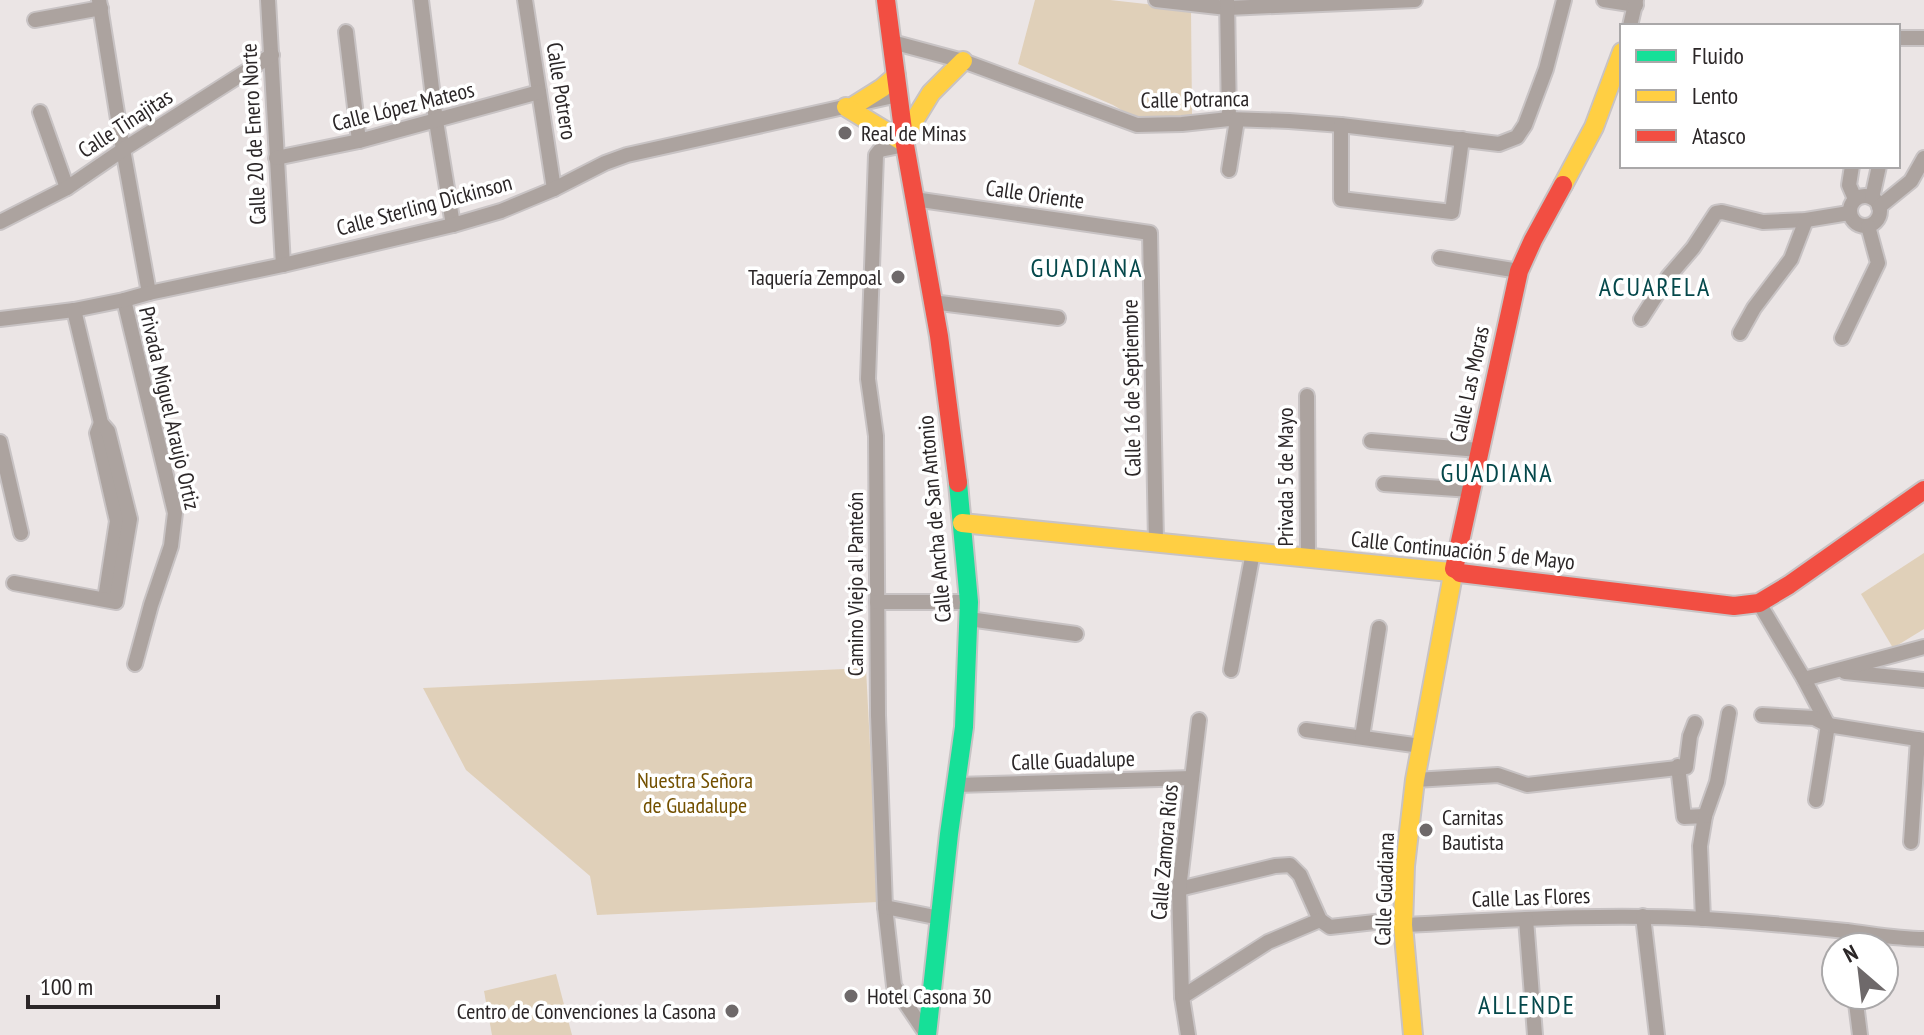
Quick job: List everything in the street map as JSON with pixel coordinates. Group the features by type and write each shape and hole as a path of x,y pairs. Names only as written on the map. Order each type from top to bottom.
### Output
{"street":[{"name":"Calle 20 de Enero Norte","path":"268,0 283,265"},
{"path":"421,0 453,225"},
{"name":"Calle Potrero","path":"525,0 554,189"},
{"name":"Calle Ancha de San Antonio","path":"886,0 905,142 941,351 962,523 969,611 964,727 927,1035"},
{"path":"1156,0 1227,4 1415,0"},
{"name":"Calle Potranca","path":"892,42 963,61 1137,125 1233,120 1289,121 1499,144 1517,137 1525,125 1546,69 1564,0"},
{"path":"1604,0 1636,3 1631,24"},
{"path":"35,20 100,4 149,293"},
{"path":"1227,4 1233,120 1229,170"},
{"path":"346,32 359,141"},
{"path":"1900,38 1924,38"},
{"name":"Calle Tinajitas","path":"0,222 67,188 272,55"},
{"name":"Calle Las Moras","path":"1421,746 1453,572 1519,271 1585,147 1620,58"},
{"path":"897,86 882,88 850,106 905,142 931,93 963,61"},
{"name":"Calle López Mateos","path":"276,158 359,141 539,92"},
{"name":"Calle Sterling Dickinson","path":"0,319 124,300 453,225 501,211 627,155 850,106"},
{"path":"40,112 67,188"},
{"path":"1341,125 1341,199 1452,212 1462,139"},
{"name":"Camino Viejo al Panteón","path":"905,142 880,150 876,155 868,379 876,436 878,715 885,907 894,986 927,1035"},
{"path":"1876,202 1911,181 1924,158"},
{"path":"1852,168 1849,185 1856,223 1868,226"},
{"path":"1868,226 1877,219 1879,168"},
{"path":"1641,319 1716,213 1763,222 1806,220 1852,206 1861,196 1876,202"},
{"name":"Calle Oriente","path":"914,199 1150,233"},
{"path":"1740,333 1754,308 1791,259 1806,220"},
{"path":"1842,338 1878,263 1868,226"},
{"name":"Calle 16 de Septiembre","path":"1150,233 1156,542"},
{"path":"1440,258 1519,271"},
{"name":"Privada Miguel Araujo Ortiz","path":"124,300 175,513 171,546 135,664"},
{"path":"932,302 1058,318"},
{"path":"14,583 116,602 124,520 74,310"},
{"name":"Privada 5 de Mayo","path":"1307,396 1308,557"},
{"path":"1371,441 1479,450"},
{"path":"0,443 21,533"},
{"path":"1384,484 1471,490"},
{"name":"Calle Continuación 5 de Mayo","path":"962,523 1453,572 1734,606 1759,603 1789,585 1924,490"},
{"path":"1231,670 1253,552"},
{"path":"877,602 969,611 1076,634"},
{"path":"1759,603 1828,725 1816,800"},
{"path":"1362,737 1379,628"},
{"path":"1804,679 1924,647"},
{"path":"1837,671 1924,680"},
{"path":"1703,919 1700,846 1705,816 1717,782 1729,713"},
{"path":"1762,715 1814,718 1828,725 1921,740 1920,795 1911,842"},
{"name":"Calle Zamora Ríos","path":"1188,1035 1182,997 1179,889 1199,720"},
{"path":"1695,723 1682,766 1684,817 1705,816"},
{"path":"1306,730 1421,746"},
{"name":"Calle Guadiana","path":"1413,1035 1403,925 1405,866 1421,746"},
{"path":"1415,780 1498,775 1527,785 1682,766"},
{"name":"Calle Guadalupe","path":"956,785 1192,778"},
{"path":"1179,889 1290,865 1300,875 1320,920 1268,942 1182,997"},
{"path":"885,907 940,918"},
{"path":"1643,916 1657,1035"},
{"name":"Calle Las Flores","path":"1320,920 1330,927 1384,921 1403,925 1643,916 1846,931"},
{"path":"1526,919 1535,1035"},
{"name":"Calle Las Flores","path":"1900,938 1924,939"},
{"path":"1857,1011 1860,1035"}],"green space":[{"path":"1035,0 1110,0 1191,9 1192,115 1137,119 1113,105 1018,64"},
{"path":"1924,553 1924,629 1893,648 1861,594"},
{"name":"Nuestra Señora de Guadalupe","path":"866,668 878,902 597,915 590,876 466,770 423,688"},
{"path":"556,974 572,1035 492,1035 484,991"}],"traffic: fast":[{"path":"927,1035 964,727 969,602 958,483"}],"traffic: slow":[{"path":"1563,185 1594,127 1620,57"},
{"path":"904,137 931,93 963,61"},
{"path":"855,105 896,76"},
{"path":"846,107 905,143"},
{"path":"962,523 1460,573"},
{"path":"1413,1035 1403,925 1405,866 1415,780 1454,569"}],"traffic: jam":[{"path":"886,0 905,145 939,336 958,483"},
{"path":"1454,569 1519,271 1563,185"},
{"path":"1460,573 1734,606 1759,603 1924,490"}],"place":[{"name":"Real de Minas","path":"845,133"},
{"name":"Taquería Zempoal","path":"898,277"},
{"name":"Carnitas Bautista","path":"1426,830"},
{"name":"Hotel Casona 30","path":"851,996"},
{"name":"Centro de Convenciones la Casona","path":"732,1011"}],"district":[{"name":"GUADIANA","path":"1087,268"},
{"name":"ACUARELA","path":"1655,287"},
{"name":"GUADIANA","path":"1497,473"},
{"name":"ALLENDE","path":"1527,1005"}]}
